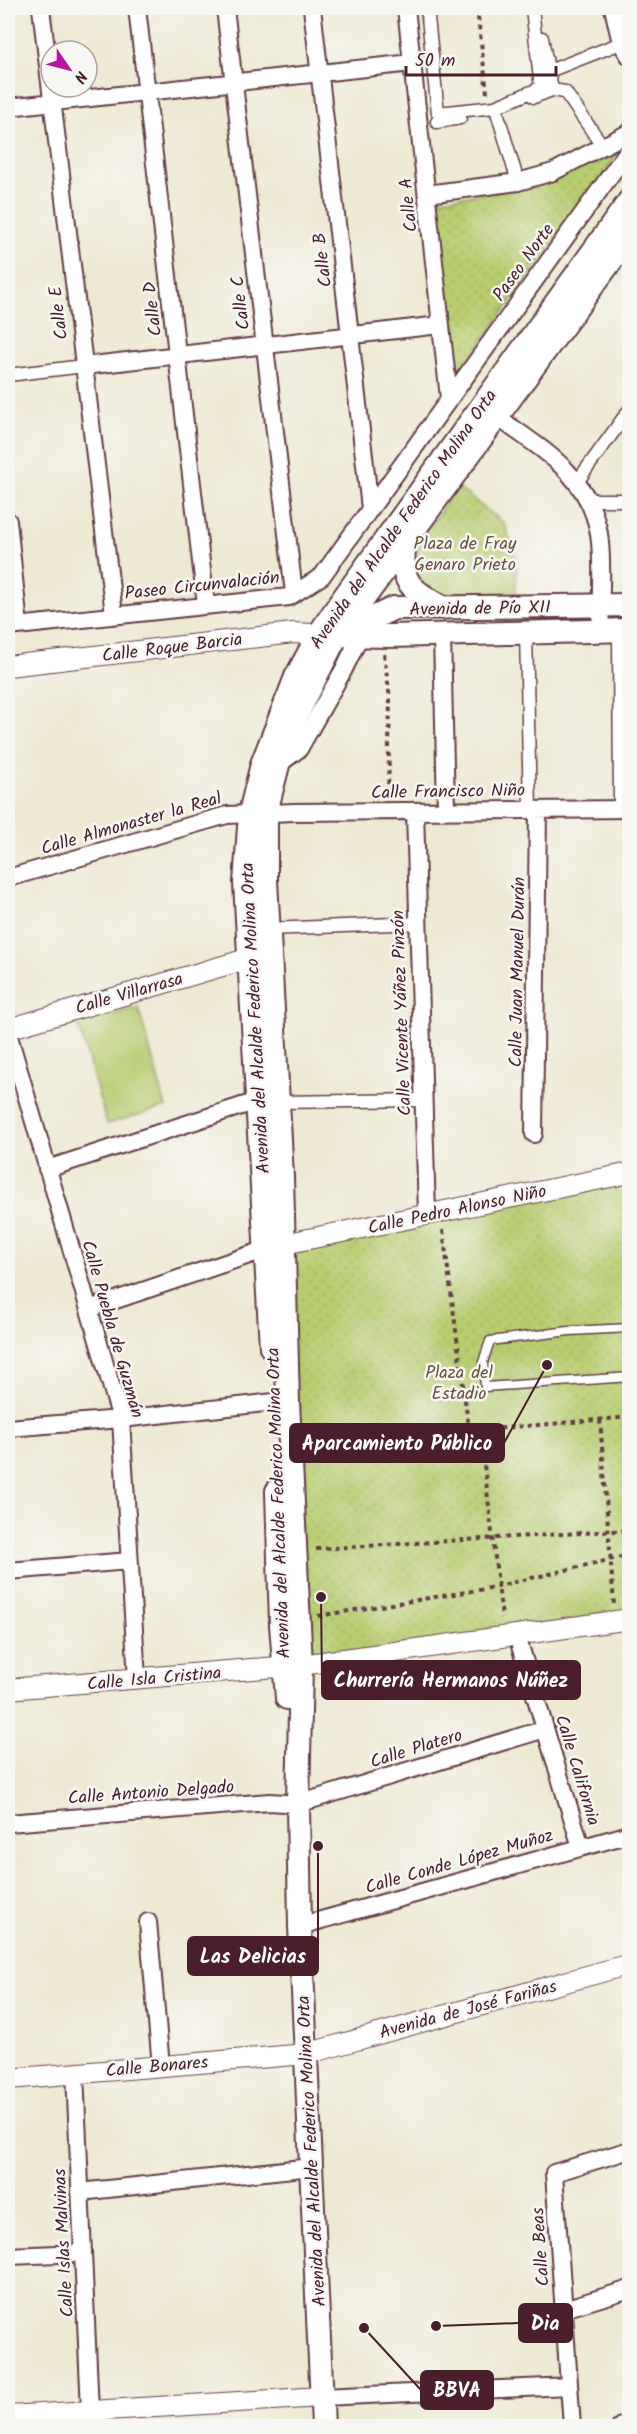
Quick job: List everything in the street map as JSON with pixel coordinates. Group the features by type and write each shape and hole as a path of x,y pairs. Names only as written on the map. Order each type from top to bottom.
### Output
{"main road":[{"name":"Avenida del Alcalde Federico Molina Orta","path":"324,2427 300,1926 289,1414 275,1246 267,1102 268,930 266,880 258,813 328,634 348,590 630,200"},
{"name":"Avenida del Alcalde Federico Molina Orta","path":"267,1102 250,958 245,883 258,813 262,764 297,676 328,634 380,575 630,236"},
{"path":"405,541 402,561 406,580 421,595 445,609"},
{"name":"Avenida de Pío XII","path":"364,628 394,608 630,605"},
{"path":"328,634 364,628"},
{"name":"Avenida de Pío XII","path":"364,628 442,634 617,630"},
{"name":"Avenida del Alcalde Federico Molina Orta","path":"275,1246 274,1402 281,1625 293,1666"}],"street":[{"name":"Calle E","path":"41,8 114,614"},
{"name":"Calle D","path":"137,8 206,605"},
{"name":"Calle C","path":"225,8 294,593"},
{"name":"Calle B","path":"312,8 370,508"},
{"name":"Calle A","path":"406,8 449,398"},
{"path":"428,8 438,113 493,110 495,107 541,88 532,8"},
{"path":"538,8 552,90"},
{"path":"549,72 625,50 613,8"},
{"path":"8,107 412,63"},
{"path":"437,122 493,110 552,90 565,92 602,145"},
{"path":"493,110 518,183"},
{"path":"427,194 518,183 553,172 630,132"},
{"name":"Paseo Norte","path":"449,398 630,148"},
{"path":"8,375 440,325"},
{"name":"Paseo Circunvalación","path":"13,626 289,597 322,576 449,398"},
{"path":"577,482 630,409"},
{"path":"496,416 551,457 577,482 588,500 599,533 601,565 599,606 617,630 625,809"},
{"path":"588,500 630,500"},
{"path":"8,521 13,626"},
{"path":"278,765 299,749 333,689 364,628 380,575"},
{"path":"526,632 534,810"},
{"name":"Calle Roque Barcia","path":"8,666 293,633 328,634"},
{"path":"442,634 446,810"},
{"name":"Calle Francisco Niño","path":"258,813 625,809"},
{"name":"Calle Juan Manuel Durán","path":"534,810 534,1134"},
{"name":"Calle Vicente Yáñez Pinzón","path":"415,811 427,1215"},
{"name":"Calle Almonaster la Real","path":"8,878 227,814 258,813"},
{"path":"268,930 418,923"},
{"name":"Calle Villarrasa","path":"8,1030 250,958"},
{"name":"Calle Puebla de Guzmán","path":"8,1030 121,1419 137,1679"},
{"path":"48,1169 267,1102 423,1100"},
{"name":"Calle Pedro Alonso Niño","path":"275,1246 630,1173"},
{"path":"89,1309 275,1246"},
{"path":"8,1428 121,1419 274,1402"},
{"path":"8,1571 129,1561"},
{"name":"Calle Isla Cristina","path":"8,1689 293,1666 517,1636 630,1618"},
{"name":"Calle California","path":"517,1636 581,1847"},
{"name":"Calle Platero","path":"298,1804 545,1729"},
{"name":"Calle Antonio Delgado","path":"8,1823 270,1802 298,1804"},
{"name":"Calle Conde López Muñoz","path":"300,1926 630,1834"},
{"path":"147,1922 161,2066"},
{"name":"Avenida de José Fariñas","path":"306,2054 630,1964"},
{"name":"Calle Bonares","path":"8,2079 306,2054"},
{"name":"Calle Islas Malvinas","path":"75,2073 90,2410"},
{"name":"Calle Beas","path":"572,2427 554,2172 630,2150"},
{"path":"80,2192 311,2167"},
{"path":"8,2256 83,2253"},
{"path":"564,2309 630,2289"},
{"path":"8,2416 322,2397 569,2386"},
{"path":"621,2427 630,2424"}],"lane":[{"path":"630,1328 569,1331 490,1341 483,1362 485,1387 630,1377"}],"path":[{"path":"477,8 493,110"},
{"path":"383,647 390,698 388,800"},
{"path":"443,1230 469,1431"},
{"path":"312,1436 469,1431 630,1417"},
{"path":"600,1419 614,1604"},
{"path":"480,1430 502,1619"},
{"path":"315,1549 630,1530"},
{"path":"318,1617 498,1586 630,1555"}],"green space":[{"path":"618,144 623,147 453,382 434,200 531,187 566,173"},
{"name":"Plaza de Fray Genaro Prieto","path":"457,487 504,523 517,559 516,597 450,600 420,581 416,562 419,542"},
{"path":"138,1007 166,1107 107,1124 78,1024"},
{"name":"Plaza del Estadio","path":"629,1173 629,1619 301,1665 284,1244"}],"place":[{"name":"Aparcamiento Público","path":"547,1365"},
{"name":"Churrería Hermanos Núñez","path":"321,1597"},
{"name":"Las Delicias","path":"318,1846"},
{"name":"Dia","path":"436,2326"},
{"name":"BBVA","path":"364,2328"}]}
